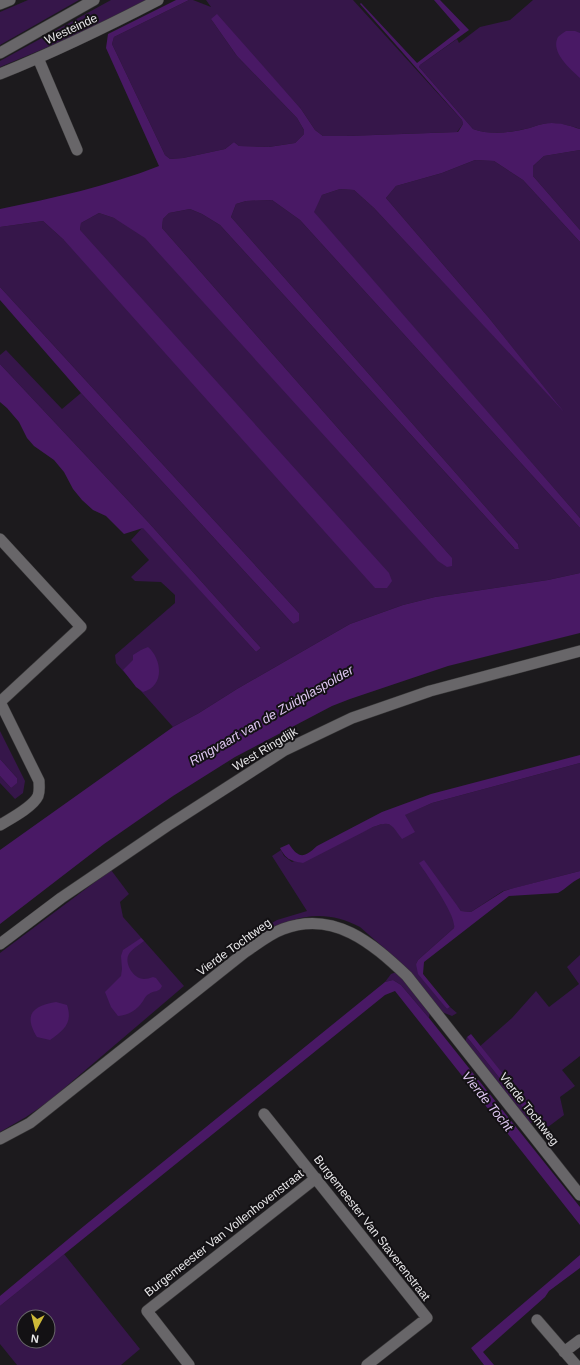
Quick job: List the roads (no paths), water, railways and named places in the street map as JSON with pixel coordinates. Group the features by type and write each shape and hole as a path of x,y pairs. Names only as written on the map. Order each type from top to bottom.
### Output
{"street":[{"path":"0,4 10,0"},
{"name":"Westeinde","path":"0,53 94,0"},
{"name":"Westeinde","path":"0,74 97,32 158,0"},
{"name":"Westeinde","path":"38,58 77,150"},
{"path":"0,539 81,628 0,702 39,781 40,789 38,797 33,803 0,825"},
{"name":"West Ringdijk","path":"0,944 61,898 161,830 285,750 352,718 430,691 580,651"},
{"name":"Vierde Tochtweg","path":"0,1139 30,1123 244,953 282,929 306,924 322,924 336,926 366,941 387,957 407,976 580,1195"},
{"name":"Burgemeester Van Staverenstraat","path":"264,1114 427,1318 367,1365"},
{"name":"Burgemeester Van Vollenhovenstraat","path":"189,1365 147,1311 316,1178"},
{"path":"537,1320 576,1365"},
{"path":"564,1352 580,1340"}],"water":[{"path":"176,0 189,0 114,37 112,44 165,155 170,159 183,158 225,149 234,142 239,146 269,147 295,143 304,134 304,130 297,118 237,56 211,19 217,14 301,109 315,130 323,136 458,132 463,124 462,120 360,4 361,3 417,63 460,30 434,0 440,0 469,30 419,67 473,129 492,133 506,132 527,129 543,124 557,123 580,129 580,150 544,156 533,166 533,176 580,230 580,242 523,180 494,161 475,160 442,173 396,186 386,198 489,318 564,412 374,208 354,190 340,189 322,195 314,212 580,518 580,528 300,220 272,200 246,201 236,204 231,217 518,544 519,549 515,549 220,225 202,214 190,209 169,213 163,219 162,228 452,558 452,566 447,567 438,561 145,238 114,218 99,213 81,223 80,230 389,573 392,581 387,588 375,588 64,240 43,221 0,227 0,209 81,191 120,180 159,166 106,48 108,34"},
{"path":"566,31 575,31 580,33 580,78 562,60 557,48 556,43 558,37"},
{"path":"0,287 299,613 299,621 293,624 81,393 0,300"},
{"path":"0,364 149,523 261,648 256,652 143,528 124,534 106,516 93,510 82,500 73,489 64,472 54,460 34,446 27,438 19,422 0,402"},
{"name":"Ringvaart van de Zuidplaspolder","path":"580,573 580,633 448,666 332,706 235,757 173,796 104,844 0,924 0,850 173,727 350,624 403,605 435,597 548,580"},
{"path":"148,647 156,658 159,672 155,684 150,689 143,692 136,687 123,670 133,660 133,655"},
{"path":"580,755 580,763 432,803 405,815 415,832 402,839 390,825 379,825 303,863 289,859 284,855 280,848 289,844 296,852 305,855 317,846 382,812 431,794"},
{"path":"0,759 17,778 17,783 11,788 0,776"},
{"path":"424,860 461,911 471,912 504,891 514,888 580,871 580,878 558,893 509,896 424,962 423,974 450,1007 447,1009 418,974 416,964 418,960 454,928 454,922 451,914 419,863"},
{"path":"141,938 144,941 128,956 127,960 129,967 137,977 144,979 153,977 156,978 162,986 158,991 147,995 141,1004 132,1012 118,1016 111,1007 105,992 121,976 121,956 123,950"},
{"name":"Vierde Tocht","path":"393,980 401,985 429,1018 580,1207 580,1225 395,991 385,995 0,1306 0,1296 84,1226 385,982"},
{"path":"56,1002 67,1005 69,1017 66,1026 50,1040 37,1037 31,1022 33,1012 41,1006"},
{"path":"471,1034 539,1119 532,1119 467,1037"},
{"path":"580,1255 580,1268 549,1291 545,1297 483,1352 494,1365 484,1365 471,1348"}]}
